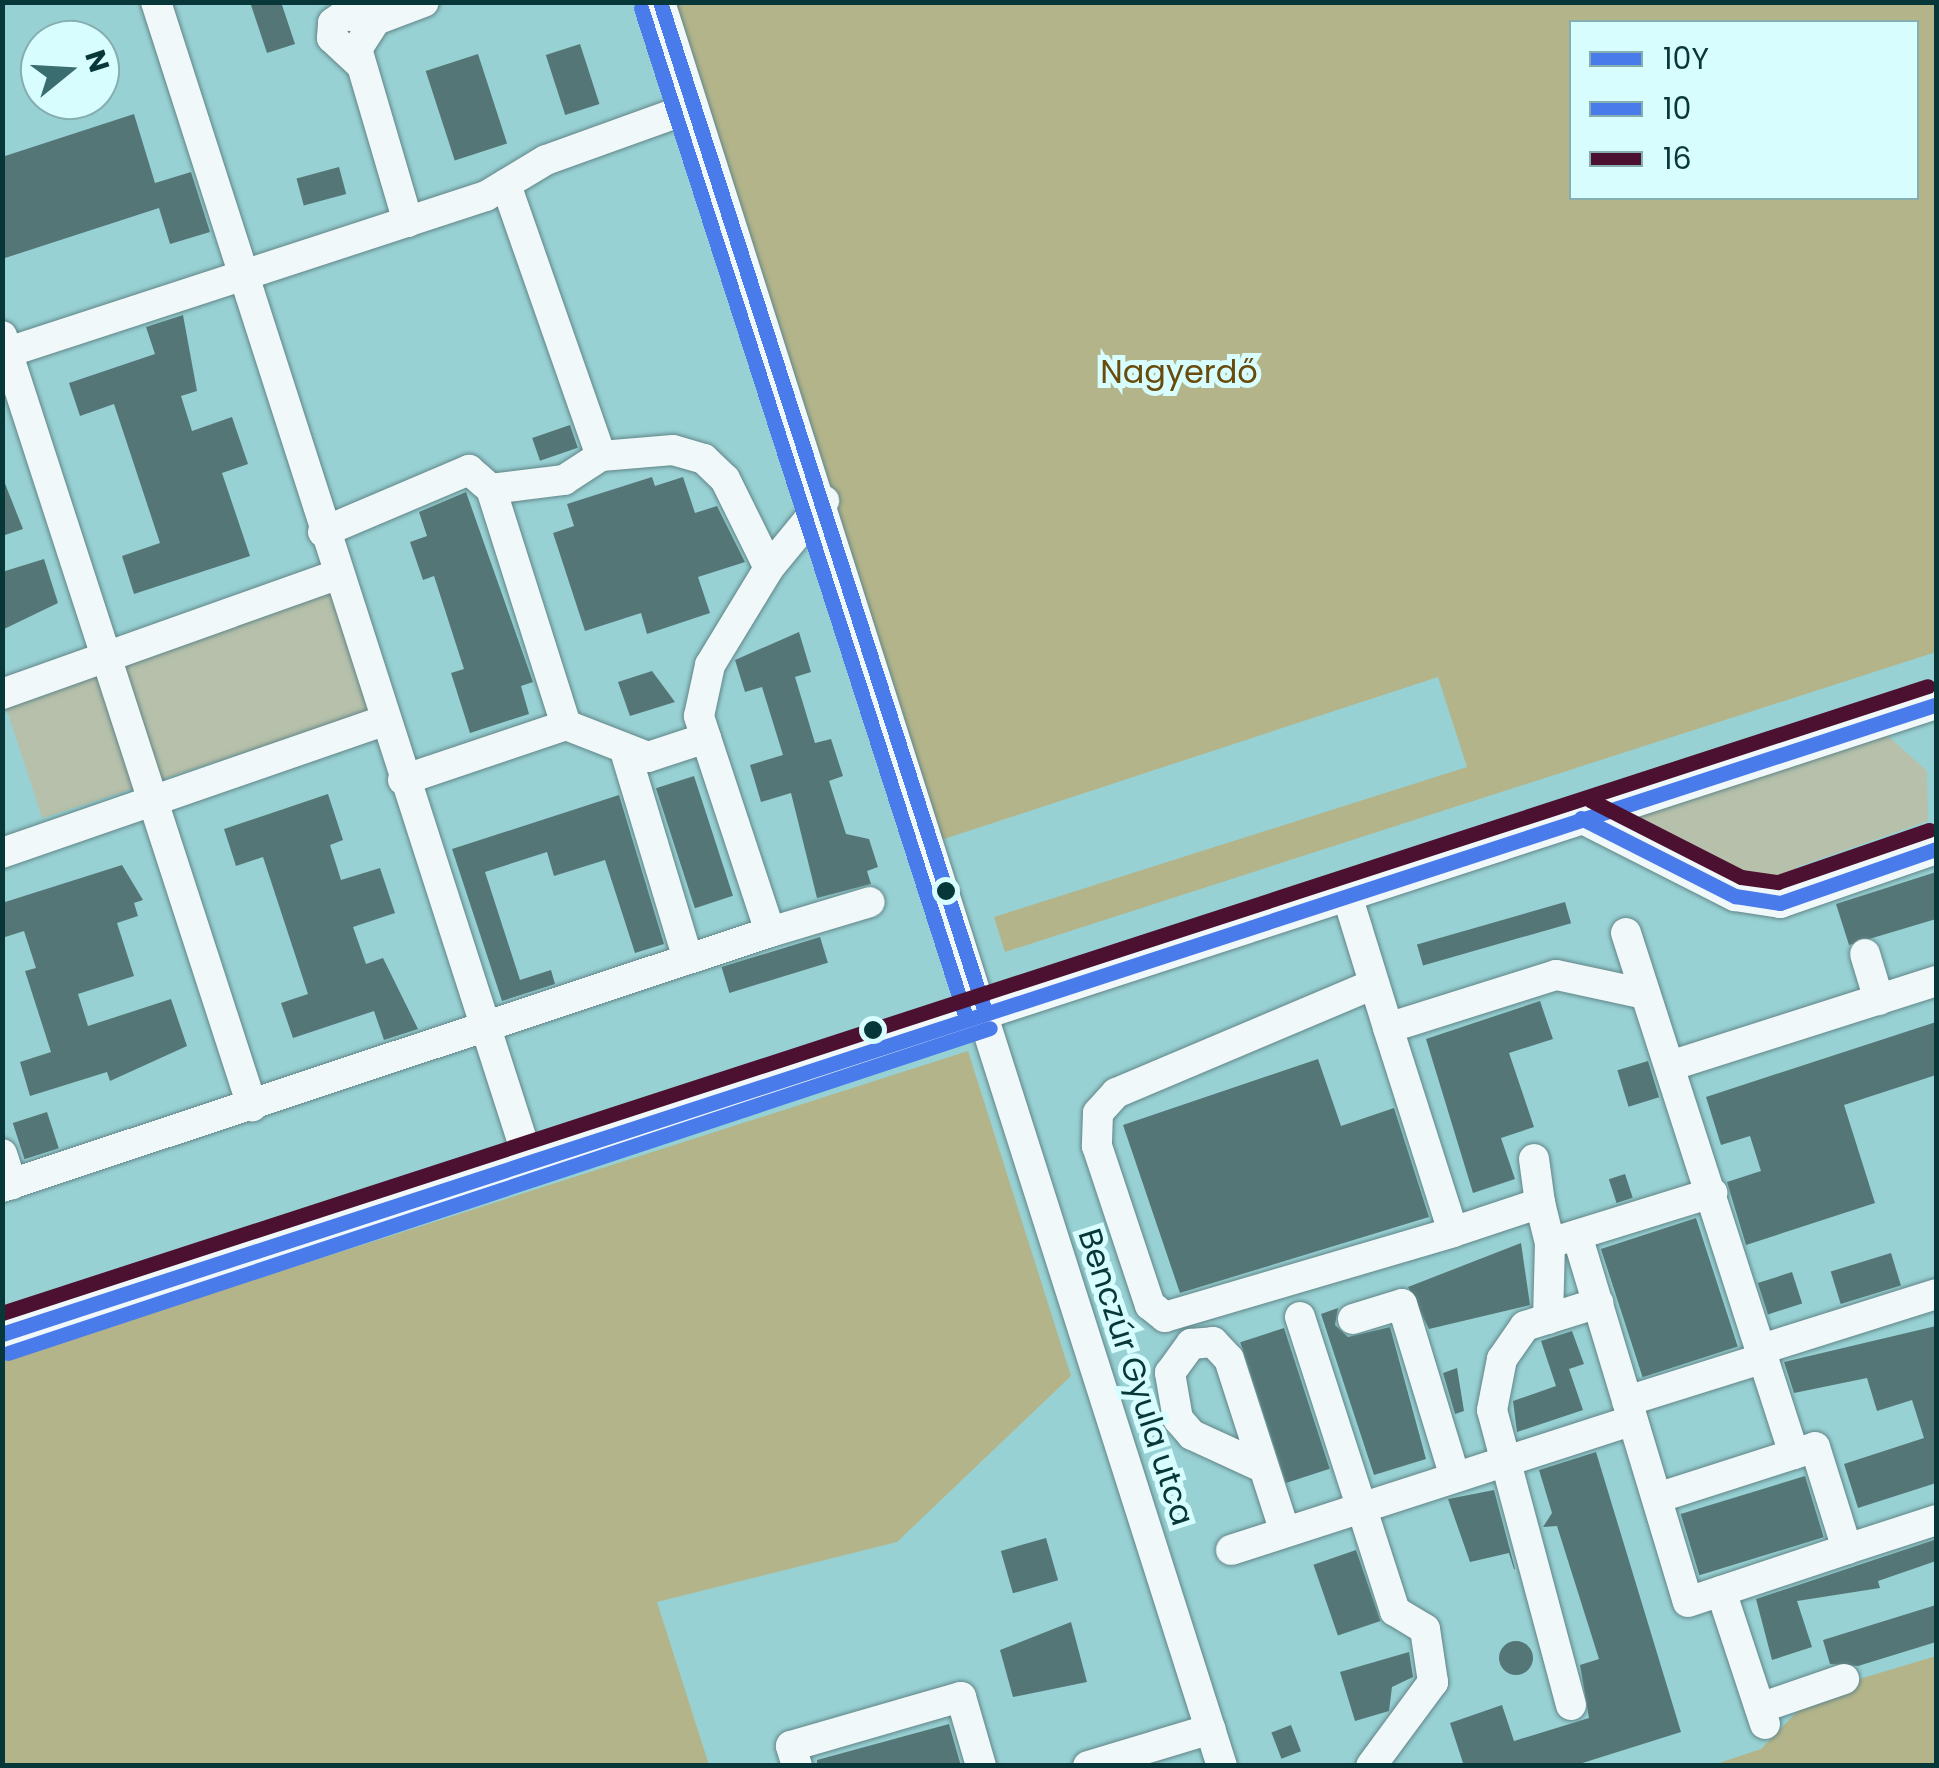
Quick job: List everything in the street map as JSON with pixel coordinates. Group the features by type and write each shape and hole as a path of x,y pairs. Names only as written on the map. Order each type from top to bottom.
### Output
{"street":[{"path":"156,2 402,780 530,1165"},
{"path":"408,222 358,63 360,38 376,20 424,2"},
{"name":"Benczúr Gyula utca","path":"660,2 824,501 1222,1766"},
{"path":"252,1106 4,347 246,277 408,222 693,107"},
{"path":"506,184 601,456"},
{"path":"491,489 564,480 601,456 673,450 704,459 725,479 768,568"},
{"path":"324,532 470,470 491,489 566,725"},
{"path":"770,932 698,716 710,665 768,568 824,501"},
{"path":"2,694 337,574"},
{"path":"2,1334 530,1165 984,1009 1935,708"},
{"path":"2,853 150,798 384,721"},
{"path":"402,780 566,725 626,754 648,757 706,738"},
{"path":"626,754 688,959"},
{"path":"1580,818 1735,896 1780,903 1936,849"},
{"path":"1346,892 1452,1232"},
{"path":"2,1154 7,1185 870,902"},
{"path":"1626,933 1794,1454"},
{"path":"1866,954 1879,1000"},
{"path":"1388,1028 1556,975 1646,994"},
{"path":"1670,1066 1936,981"},
{"path":"1374,984 1116,1093 1098,1112 1097,1146 1150,1305 1165,1317 1540,1204"},
{"path":"1534,1159 1540,1204 1564,1239 1598,1303 1688,1602 1936,1520"},
{"path":"1564,1239 1712,1192"},
{"path":"1548,1319 1564,1239"},
{"path":"1231,1550 1502,1462 1763,1354 1936,1294"},
{"path":"1571,1705 1502,1462 1495,1379 1515,1337 1548,1319 1598,1303"},
{"path":"1353,1319 1402,1304 1456,1478"},
{"path":"1300,1317 1395,1611 1426,1629 1433,1682 1371,1766"},
{"path":"1657,1498 1816,1447 1847,1549"},
{"path":"1262,1467 1285,1532"},
{"path":"1721,1590 1762,1716 1844,1679"},
{"path":"797,1766 792,1746 960,1697 980,1766"},
{"path":"1088,1766 1210,1729"}],"green space":[{"name":"Nagyerdő","path":"674,3 1936,3 1936,652 1005,952 994,917 1467,767 1438,677 941,840"},
{"path":"339,583 380,709 42,818 2,692"},
{"path":"1887,735 1927,771 1928,821 1797,867 1783,897 1632,829 1629,819"},
{"path":"968,1051 1071,1376 897,1542 657,1602 709,1765 3,1765 3,1360"},
{"path":"1936,1656 1936,1765 1710,1766 1761,1749 1816,1692"}],"building":[{"path":"250,2 281,2 295,44 267,53"},
{"path":"580,44 599,104 565,115 546,55"},
{"path":"478,54 507,143 455,160 426,71"},
{"path":"134,114 155,183 191,172 210,232 170,244 159,208 2,259 2,157"},
{"path":"339,167 346,194 304,205 296,178"},
{"path":"183,315 197,391 181,396 192,431 232,417 248,464 222,473 250,556 134,594 122,556 160,543 114,404 80,416 69,383 155,354 146,327"},
{"path":"570,425 578,448 540,461 532,438"},
{"path":"2,476 23,529 2,536"},
{"path":"652,477 655,486 683,477 695,513 717,506 745,562 698,577 710,613 647,634 641,613 585,631 553,533 574,526 567,504"},
{"path":"466,492 533,682 521,686 529,714 470,733 451,673 464,669 434,576 423,580 410,542 427,536 419,512"},
{"path":"44,559 58,603 2,630 2,572"},
{"path":"799,632 811,672 795,677 815,743 831,739 843,776 829,781 846,834 869,839 878,867 867,871 871,884 817,898 791,793 761,802 750,765 783,755 762,687 745,692 735,660"},
{"path":"652,671 675,702 630,716 618,682"},
{"path":"694,776 733,896 695,908 656,788"},
{"path":"328,794 343,840 330,845 341,880 380,868 395,913 353,927 366,964 383,958 418,1029 384,1040 374,1011 293,1038 281,1003 308,994 263,857 236,866 224,829"},
{"path":"619,795 664,944 635,953 605,860 554,876 547,852 485,872 520,980 551,970 555,984 502,1001 452,849"},
{"path":"122,865 143,900 134,903 138,916 117,923 134,976 78,994 88,1026 171,999 187,1046 110,1081 107,1072 30,1096 20,1062 51,1052 25,971 36,968 24,931 2,938 2,903"},
{"path":"1936,872 1936,919 1849,945 1836,904"},
{"path":"1565,902 1571,923 1423,966 1417,944"},
{"path":"820,937 828,963 729,993 722,967"},
{"path":"1540,1001 1553,1039 1509,1053 1534,1127 1501,1138 1515,1179 1473,1193 1426,1039"},
{"path":"1936,1022 1936,1075 1844,1105 1875,1203 1746,1245 1727,1182 1761,1171 1750,1136 1721,1145 1706,1097"},
{"path":"1318,1059 1341,1126 1394,1108 1429,1217 1180,1293 1123,1125"},
{"path":"1648,1061 1659,1097 1629,1107 1617,1070"},
{"path":"47,1112 59,1148 25,1159 13,1123"},
{"path":"1625,1174 1633,1198 1617,1203 1609,1179"},
{"path":"1696,1218 1738,1346 1643,1377 1601,1249"},
{"path":"1521,1243 1530,1305 1429,1329 1408,1287"},
{"path":"1891,1253 1901,1286 1841,1304 1831,1271"},
{"path":"1792,1272 1802,1303 1768,1315 1758,1283"},
{"path":"1338,1308 1335,1325 1348,1337 1390,1327 1426,1459 1374,1475 1321,1314"},
{"path":"1936,1326 1936,1483 1858,1508 1844,1464 1924,1438 1912,1400 1877,1411 1867,1378 1794,1393 1784,1362"},
{"path":"1284,1328 1330,1469 1286,1483 1240,1342"},
{"path":"1572,1331 1584,1364 1569,1369 1583,1410 1517,1432 1513,1401 1556,1386 1541,1341"},
{"path":"1457,1368 1464,1411 1455,1414 1443,1373"},
{"path":"1596,1452 1681,1732 1573,1766 1464,1766 1450,1723 1502,1705 1514,1741 1589,1718 1580,1665 1599,1659 1557,1526 1543,1527 1552,1513 1539,1470"},
{"path":"1805,1476 1824,1537 1699,1575 1681,1514"},
{"path":"1494,1490 1515,1569 1509,1553 1470,1562 1448,1499"},
{"path":"1046,1538 1058,1580 1013,1593 1001,1551"},
{"path":"1934,1540 1936,1561 1878,1581 1880,1588 1797,1601 1812,1647 1772,1660 1756,1599"},
{"path":"1356,1550 1380,1621 1338,1636 1313,1565"},
{"path":"1936,1605 1936,1642 1858,1666 1830,1664 1823,1640"},
{"path":"1071,1622 1087,1682 1013,1697 1000,1650"},
{"path":"1516,1641 1528,1646 1533,1658 1528,1670 1516,1675 1504,1670 1499,1658 1504,1646"},
{"path":"1409,1652 1413,1677 1392,1687 1389,1711 1355,1721 1340,1672"},
{"path":"949,1724 961,1766 817,1766 817,1760"},
{"path":"1291,1725 1301,1751 1281,1759 1271,1733"}],"transit line":[{"name":"10Y","path":"660,2 984,1009"},
{"name":"10","path":"641,8 965,1015"},
{"name":"16","path":"2,1313 1928,686"},
{"name":"10Y","path":"2,1334 1934,705"},
{"name":"16","path":"1590,800 1741,877 1778,882 1929,830"},
{"name":"10Y","path":"1581,818 1735,896 1780,903 1936,849"},
{"name":"10","path":"8,1353 990,1028"}]}
